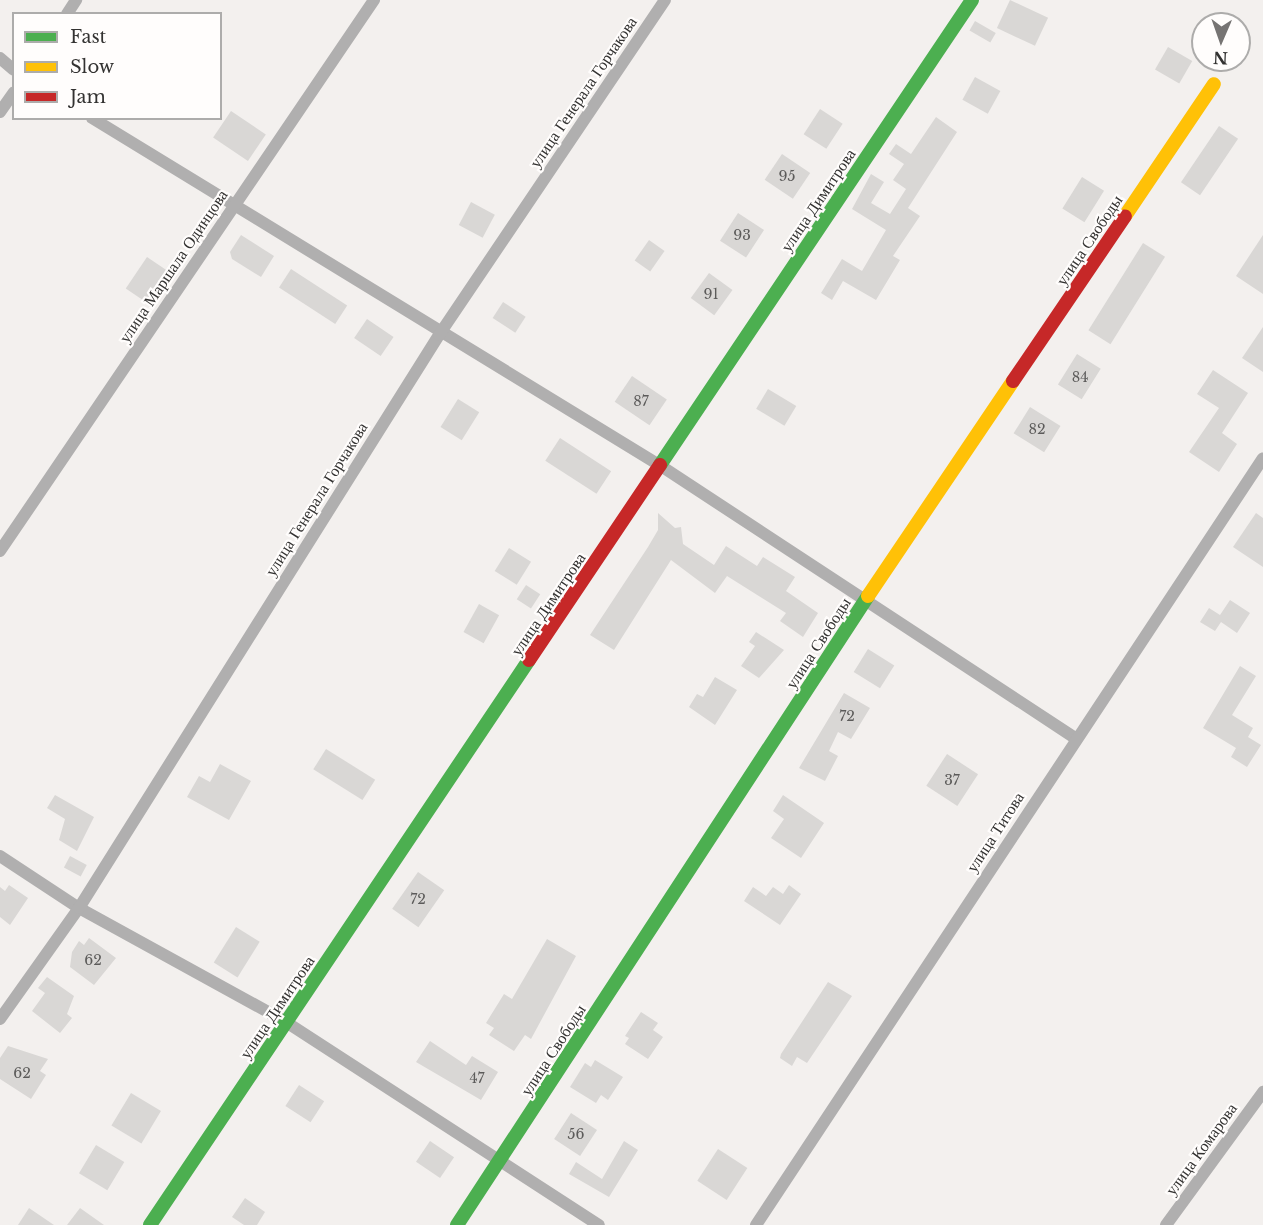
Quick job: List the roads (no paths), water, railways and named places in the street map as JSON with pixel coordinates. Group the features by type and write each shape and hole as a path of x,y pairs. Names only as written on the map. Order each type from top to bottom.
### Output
{"street":[{"name":"улица Маршала Одинцова","path":"0,551 374,0"},
{"name":"улица Генерала Горчакова","path":"0,1018 79,908 439,335 665,0"},
{"name":"улица Димитрова","path":"150,1225 972,0"},
{"path":"0,58 12,68"},
{"name":"улица Свободы","path":"457,1225 864,602 1214,84"},
{"path":"0,112 12,95"},
{"path":"95,120 235,202 439,335 661,466 864,602 1076,739"},
{"name":"улица Титова","path":"756,1225 1263,458"},
{"path":"0,856 79,908 286,1022 599,1225"},
{"name":"улица Комарова","path":"1166,1225 1263,1092"}]}
